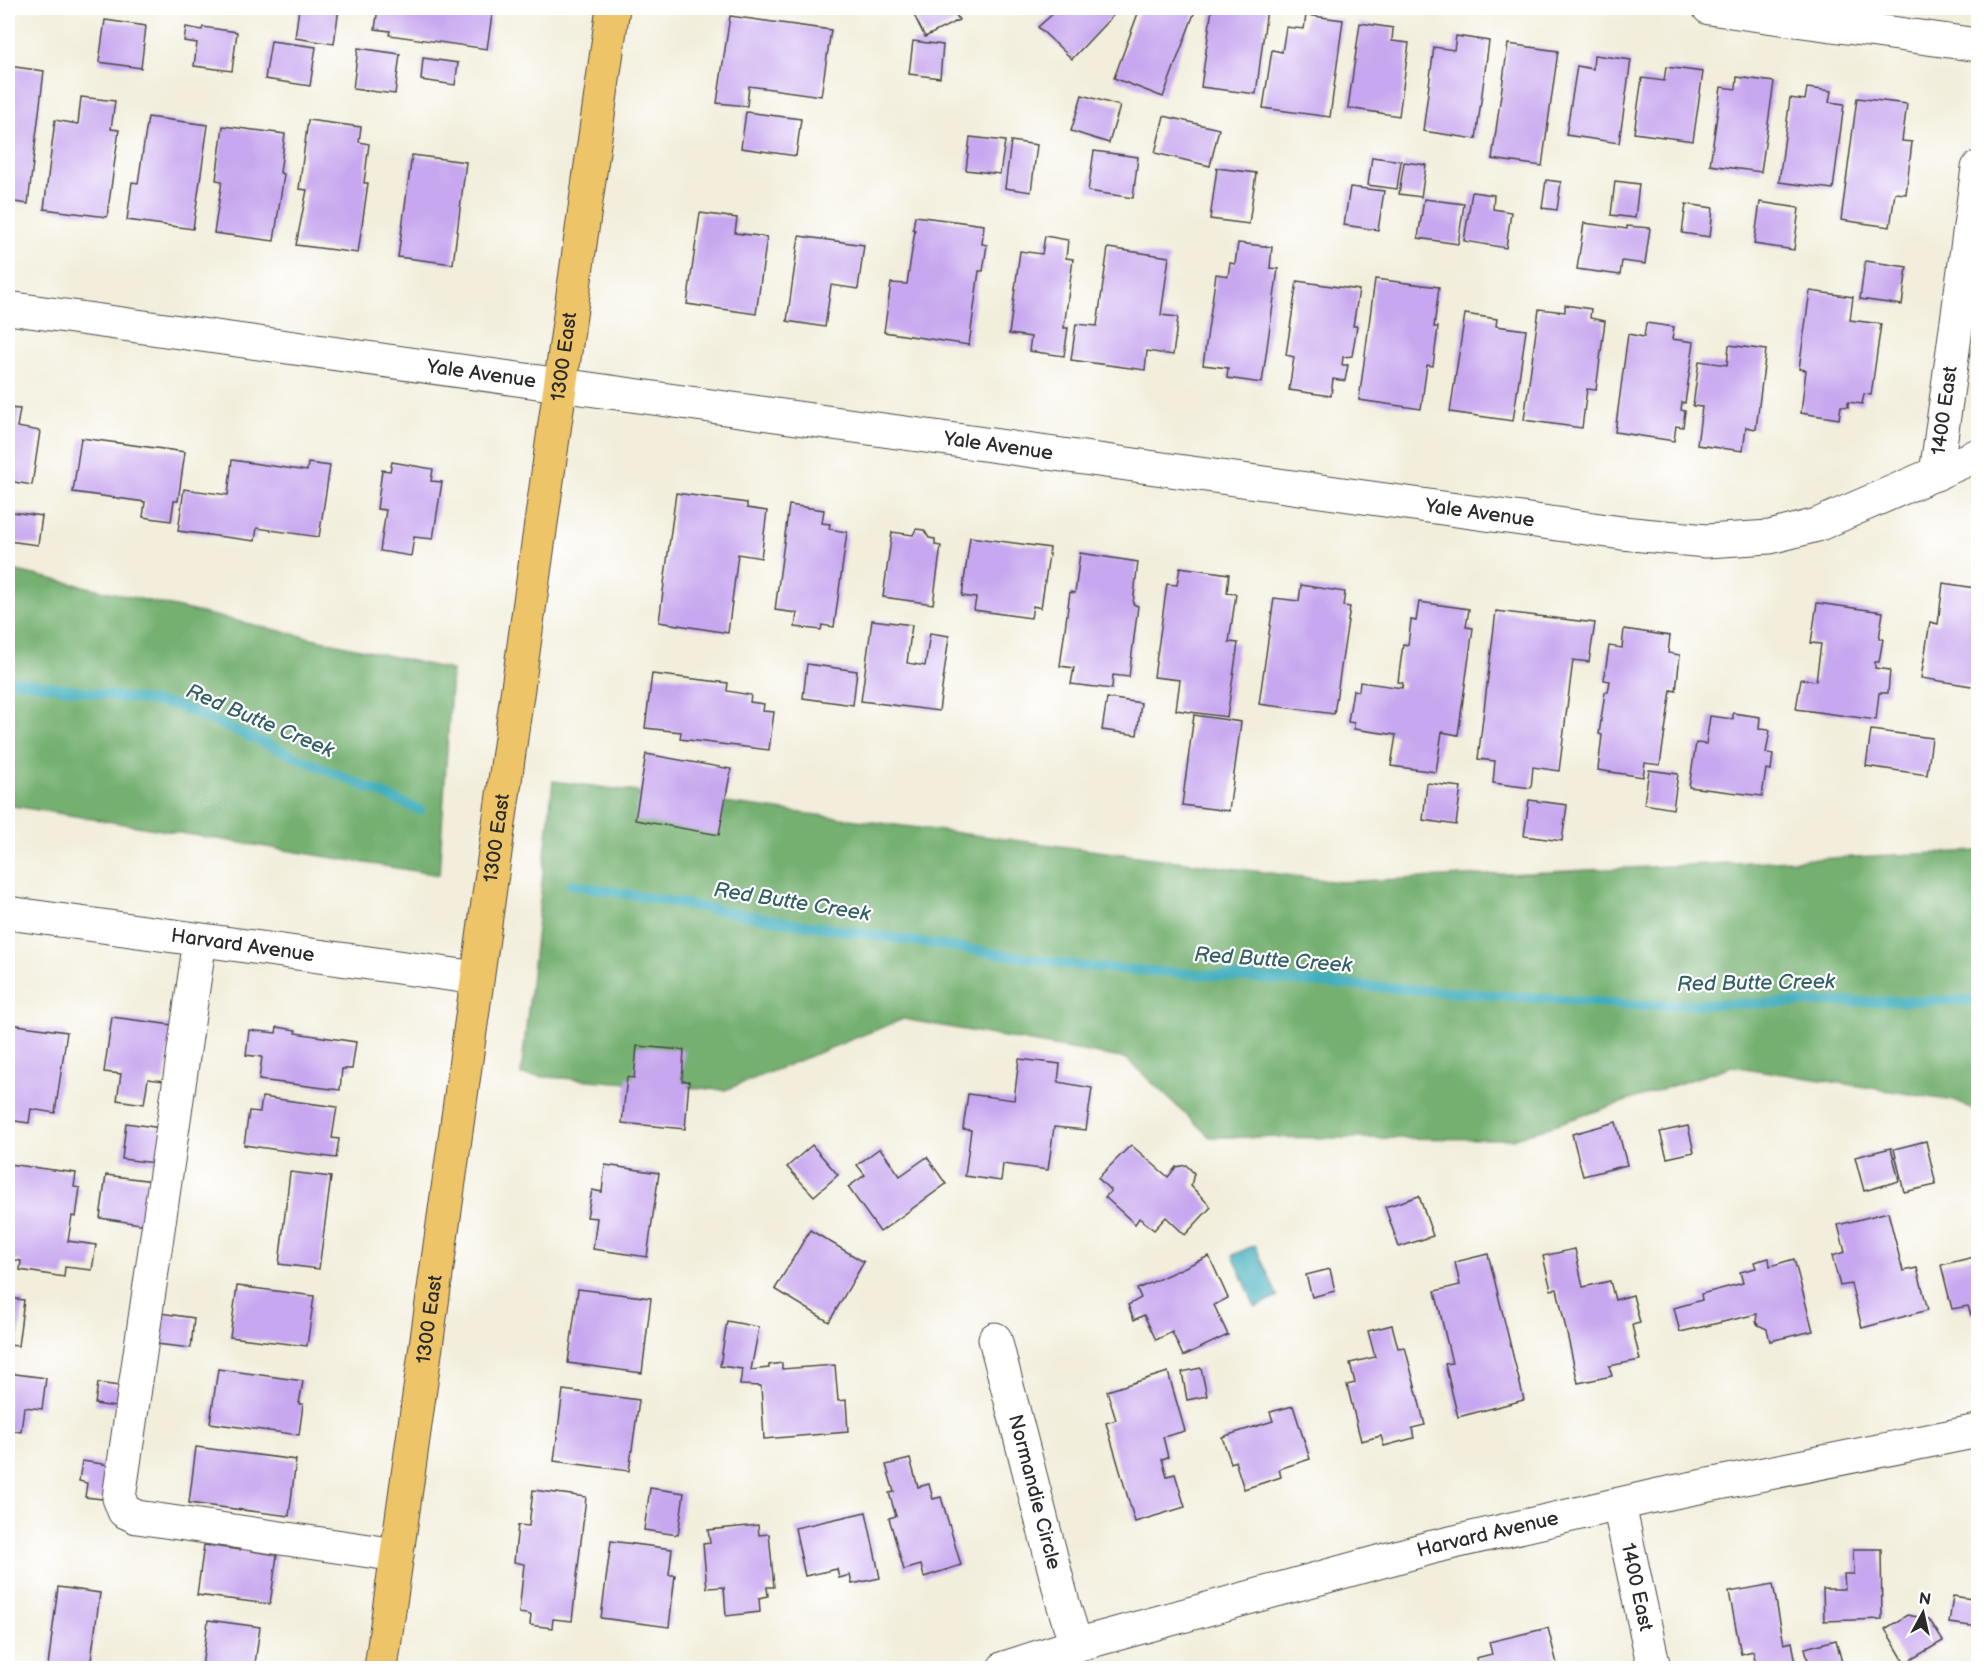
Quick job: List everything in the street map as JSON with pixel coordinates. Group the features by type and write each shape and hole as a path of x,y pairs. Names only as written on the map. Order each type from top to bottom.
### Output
{"main road":[{"name":"1300 East","path":"381,1668 614,8"}],"street":[{"path":"1709,8 1978,45"},
{"name":"1400 East","path":"1936,474 1978,168"},
{"name":"Yale Avenue","path":"8,308 1622,533 1706,541 1770,537 1817,525 1978,455"},
{"name":"Harvard Avenue","path":"8,913 477,978"},
{"path":"200,940 119,1498 124,1511 137,1518 397,1555"},
{"name":"Normandie Circle","path":"995,1339 1062,1603 1076,1645"},
{"name":"Harvard Avenue","path":"1004,1668 1076,1645 1433,1547 1654,1496 1978,1431"},
{"name":"1400 East","path":"1619,1505 1654,1668"}],"green space":[{"path":"8,569 452,670 439,875 8,805"},
{"path":"553,781 1340,882 1978,851 1978,1111 1954,1101 1732,1066 1512,1139 1210,1137 1127,1059 903,1019 725,1090 521,1075"}],"water":[{"path":"1255,1245 1278,1297 1255,1307 1233,1255"}],"building":[{"path":"299,8 339,8 334,44 295,38"},
{"path":"378,8 493,8 487,49 389,35 390,31 375,29"},
{"path":"952,8 959,20 925,37 911,9"},
{"path":"1053,8 1120,8 1072,59 1038,27 1056,11"},
{"path":"1140,8 1157,12 1158,8 1186,8 1195,11 1163,97 1114,78"},
{"path":"1212,8 1267,9 1256,94 1201,87"},
{"path":"1306,15 1343,20 1330,117 1263,108 1272,50 1282,52 1286,27 1304,29"},
{"path":"730,16 831,30 821,96 749,86 747,106 717,103"},
{"path":"105,20 146,26 141,68 99,62"},
{"path":"1360,23 1393,28 1392,41 1409,43 1399,116 1348,108"},
{"path":"186,27 237,32 232,71 194,66 197,43 184,41"},
{"path":"1456,36 1489,41 1476,139 1423,131 1434,47 1454,50"},
{"path":"271,41 316,47 310,86 265,79"},
{"path":"913,41 943,45 940,78 909,74"},
{"path":"1508,44 1558,51 1542,166 1492,159"},
{"path":"358,48 400,54 395,94 353,89"},
{"path":"1594,55 1631,60 1619,143 1566,135 1577,66 1593,69"},
{"path":"423,58 458,63 455,85 421,80"},
{"path":"8,66 44,71 28,204 8,201"},
{"path":"1666,67 1703,72 1693,141 1634,133 1642,78 1664,81"},
{"path":"1737,77 1774,82 1761,172 1710,165 1721,87 1736,89"},
{"path":"1807,88 1831,91 1829,102 1844,104 1833,189 1779,182 1790,98 1805,100"},
{"path":"1082,95 1120,106 1109,143 1071,131"},
{"path":"81,97 115,101 111,129 119,130 107,217 44,209 55,120 78,124"},
{"path":"1857,98 1907,104 1902,141 1912,142 1906,194 1895,193 1890,227 1841,220"},
{"path":"746,112 801,119 796,156 741,148"},
{"path":"1164,116 1219,129 1210,166 1155,153"},
{"path":"148,117 208,125 193,229 127,220 132,182 138,183"},
{"path":"308,120 361,127 359,142 369,144 364,183 368,183 358,253 296,245 307,190 299,189"},
{"path":"223,126 285,134 280,173 284,174 274,241 214,233 222,181 216,180"},
{"path":"970,137 1005,141 1000,174 966,170"},
{"path":"1011,141 1037,145 1031,192 1005,188"},
{"path":"1094,151 1138,157 1133,198 1088,191"},
{"path":"412,155 466,162 453,264 398,257"},
{"path":"1372,157 1401,161 1397,189 1368,185"},
{"path":"1404,162 1426,165 1421,197 1399,194"},
{"path":"1217,168 1256,173 1249,224 1210,219"},
{"path":"1546,180 1561,182 1557,210 1542,208"},
{"path":"1615,181 1639,184 1635,218 1611,215"},
{"path":"1350,187 1384,191 1378,230 1344,225"},
{"path":"1472,192 1494,195 1493,209 1511,212 1506,248 1464,241"},
{"path":"1424,199 1464,204 1458,244 1418,238"},
{"path":"1760,202 1799,208 1794,250 1754,244"},
{"path":"1686,204 1713,208 1710,237 1682,233"},
{"path":"700,213 737,218 735,233 767,237 756,314 687,304"},
{"path":"915,216 984,225 982,244 987,245 983,271 979,271 969,345 884,332 891,283 907,284"},
{"path":"1584,223 1627,229 1627,226 1650,228 1645,264 1622,261 1620,275 1577,269"},
{"path":"799,236 864,245 858,289 831,285 825,327 787,321"},
{"path":"1045,236 1068,240 1066,258 1073,259 1064,328 1068,328 1064,356 1029,351 1031,337 1009,334 1020,251 1042,254"},
{"path":"1238,243 1272,247 1270,268 1278,269 1262,383 1227,378 1228,368 1203,365 1216,274 1228,276 1230,263 1235,264"},
{"path":"1108,248 1169,257 1161,315 1178,317 1173,355 1147,351 1145,370 1071,360 1076,324 1097,326"},
{"path":"1865,261 1907,267 1902,305 1860,299"},
{"path":"1375,279 1439,287 1434,327 1438,327 1433,366 1427,365 1421,409 1359,400"},
{"path":"1297,281 1359,290 1353,326 1357,326 1352,356 1343,357 1342,365 1348,365 1345,381 1333,379 1331,396 1289,390 1294,357 1286,355"},
{"path":"1810,291 1853,297 1850,320 1881,324 1871,395 1864,394 1862,404 1848,402 1848,407 1841,406 1839,419 1801,413 1806,370 1799,369"},
{"path":"1565,305 1591,309 1590,318 1605,321 1596,390 1587,389 1582,428 1524,420 1539,309 1565,312"},
{"path":"1465,314 1497,319 1496,326 1526,330 1513,421 1450,412"},
{"path":"1646,323 1674,327 1672,339 1694,342 1685,403 1682,402 1681,410 1685,411 1683,427 1676,426 1674,441 1615,432 1628,334 1644,337"},
{"path":"1729,345 1766,350 1756,429 1746,427 1743,451 1697,445 1702,407 1693,406 1699,361 1727,365"},
{"path":"8,408 20,409 17,427 40,431 32,485 8,481"},
{"path":"81,438 185,452 178,501 174,501 171,521 143,517 145,502 73,492"},
{"path":"232,460 307,471 308,463 330,466 319,537 257,528 255,541 178,531 184,489 228,495"},
{"path":"392,462 433,469 431,481 442,482 433,539 414,537 411,556 380,551 386,510 377,509 382,470 390,471"},
{"path":"676,493 747,503 747,508 767,511 761,558 738,554 728,633 659,622"},
{"path":"789,505 824,510 822,523 830,524 829,529 847,532 834,627 822,625 821,630 795,627 797,613 775,610"},
{"path":"12,512 42,516 38,545 8,541"},
{"path":"916,529 924,530 929,538 935,539 935,545 941,546 933,604 883,597 892,532 913,535"},
{"path":"970,537 1050,548 1041,608 1033,606 1031,618 974,610 976,598 962,596"},
{"path":"1080,553 1138,562 1133,604 1138,606 1129,677 1113,675 1112,689 1071,684 1074,668 1060,666 1070,592 1075,593"},
{"path":"1180,567 1229,574 1227,593 1236,594 1229,642 1238,643 1227,717 1176,710 1180,680 1154,677 1167,584 1177,585"},
{"path":"1943,583 1975,588 1973,606 1978,607 1978,687 1921,678 1930,622 1938,624"},
{"path":"1301,585 1345,592 1343,606 1350,607 1334,714 1259,704 1274,598 1299,601"},
{"path":"1419,602 1469,609 1466,627 1473,628 1458,735 1442,732 1436,772 1391,766 1396,735 1354,729 1354,723 1348,722 1353,690 1359,691 1360,682 1402,688 1403,683 1398,682 1403,644 1408,645 1411,620 1416,621"},
{"path":"1817,603 1883,612 1879,639 1883,639 1879,662 1875,662 1875,668 1890,670 1888,693 1879,693 1876,720 1796,709 1801,679 1816,681 1821,644 1811,643"},
{"path":"1496,611 1595,623 1589,662 1573,660 1559,771 1533,767 1531,788 1493,783 1495,761 1478,759"},
{"path":"872,620 912,625 907,663 925,666 930,633 949,636 939,711 861,701"},
{"path":"1624,629 1670,636 1668,653 1680,655 1676,691 1671,690 1660,765 1645,763 1643,777 1598,770 1602,735 1599,734 1605,692 1608,692 1610,681 1604,680 1609,646 1622,648"},
{"path":"807,664 857,671 853,705 803,698"},
{"path":"652,674 728,683 727,691 751,695 750,702 764,704 763,711 774,712 769,750 680,739 681,732 645,728"},
{"path":"1107,698 1141,703 1137,735 1102,730"},
{"path":"1733,713 1760,717 1759,729 1770,730 1766,753 1773,754 1771,770 1766,769 1762,796 1689,787 1696,743 1706,744 1710,716 1733,719"},
{"path":"1194,715 1241,722 1229,811 1182,805"},
{"path":"1871,730 1932,738 1927,775 1866,766"},
{"path":"646,754 731,769 719,835 635,820"},
{"path":"1649,770 1678,774 1673,809 1644,804"},
{"path":"1427,783 1461,787 1456,825 1423,820"},
{"path":"1529,800 1567,805 1562,841 1524,836"},
{"path":"112,1017 172,1025 164,1081 148,1079 144,1104 117,1100 121,1074 104,1072"},
{"path":"9,1024 67,1032 55,1113 31,1109 29,1123 8,1120"},
{"path":"277,1027 296,1030 295,1033 356,1042 352,1069 342,1069 340,1090 259,1080 262,1057 246,1055 249,1030 276,1033"},
{"path":"637,1046 684,1050 682,1081 689,1081 685,1129 622,1123 627,1077 634,1078"},
{"path":"1019,1059 1060,1064 1058,1082 1092,1088 1086,1130 1054,1127 1048,1170 1003,1164 1001,1181 965,1176 971,1130 963,1129 968,1094 1014,1100"},
{"path":"262,1097 337,1107 332,1138 339,1139 336,1158 244,1145 249,1111 260,1112"},
{"path":"1616,1122 1627,1165 1583,1176 1572,1134"},
{"path":"126,1123 168,1129 163,1164 122,1159"},
{"path":"1688,1126 1694,1152 1667,1158 1660,1132"},
{"path":"1926,1141 1936,1185 1904,1192 1894,1149"},
{"path":"812,1145 838,1175 814,1196 787,1167"},
{"path":"1131,1145 1168,1177 1176,1167 1186,1165 1194,1173 1191,1186 1211,1207 1185,1235 1166,1217 1154,1230 1139,1218 1135,1224 1105,1197 1111,1191 1098,1178"},
{"path":"880,1148 900,1176 927,1157 946,1184 880,1232 848,1187 865,1175 857,1165"},
{"path":"1891,1148 1899,1181 1864,1191 1855,1157"},
{"path":"8,1164 76,1173 74,1187 80,1188 76,1217 72,1216 68,1241 96,1245 92,1270 65,1267 64,1277 20,1270 21,1261 8,1259"},
{"path":"605,1165 659,1173 647,1257 593,1249 597,1218 587,1217 592,1190 602,1192"},
{"path":"290,1172 331,1177 319,1269 279,1264"},
{"path":"106,1175 153,1181 147,1225 100,1218"},
{"path":"1419,1196 1433,1236 1399,1247 1385,1207"},
{"path":"1888,1212 1903,1271 1917,1268 1928,1310 1862,1328 1851,1284 1840,1286 1832,1256 1845,1252 1838,1225"},
{"path":"810,1230 864,1262 829,1322 775,1289"},
{"path":"1575,1249 1583,1287 1610,1281 1615,1300 1633,1295 1640,1323 1632,1325 1640,1360 1609,1366 1612,1376 1578,1383 1557,1289 1551,1290 1543,1256"},
{"path":"1488,1254 1524,1400 1458,1417 1445,1364 1452,1363 1435,1291 1460,1285 1455,1262"},
{"path":"1209,1256 1228,1298 1214,1305 1228,1335 1183,1356 1172,1332 1156,1340 1144,1315 1134,1320 1128,1305 1141,1298 1137,1289"},
{"path":"1978,1256 1978,1313 1971,1315 1968,1306 1952,1309 1941,1265"},
{"path":"1769,1258 1770,1266 1794,1259 1813,1331 1770,1341 1767,1329 1756,1322 1757,1314 1680,1332 1674,1308 1702,1300 1701,1294 1743,1283 1740,1272 1756,1268 1754,1262"},
{"path":"1330,1269 1335,1291 1312,1297 1306,1275"},
{"path":"237,1286 314,1296 307,1346 230,1337"},
{"path":"578,1289 651,1298 642,1373 568,1363"},
{"path":"8,1298 24,1300 18,1346 8,1345"},
{"path":"160,1313 194,1318 191,1348 156,1344"},
{"path":"727,1321 759,1327 751,1370 769,1368 769,1365 782,1363 782,1369 835,1365 838,1401 846,1400 848,1432 764,1439 761,1386 740,1385 742,1369 720,1366"},
{"path":"1392,1325 1398,1348 1405,1347 1425,1425 1412,1428 1414,1438 1384,1446 1381,1436 1361,1441 1347,1385 1355,1383 1350,1363 1375,1357 1368,1331"},
{"path":"1201,1368 1207,1396 1187,1400 1182,1372"},
{"path":"218,1369 303,1381 299,1404 303,1404 299,1435 210,1423"},
{"path":"1168,1372 1185,1431 1163,1437 1168,1457 1162,1459 1167,1476 1175,1474 1185,1507 1135,1522 1106,1423 1116,1420 1107,1391"},
{"path":"8,1373 46,1378 42,1409 24,1407 21,1432 8,1430"},
{"path":"98,1383 126,1387 123,1408 95,1404"},
{"path":"563,1390 639,1400 629,1471 554,1461"},
{"path":"1293,1406 1310,1459 1279,1469 1281,1477 1244,1489 1235,1461 1231,1463 1222,1437 1273,1421 1270,1412"},
{"path":"196,1447 296,1460 289,1516 189,1503"},
{"path":"910,1459 918,1487 929,1484 933,1499 941,1497 961,1565 924,1577 921,1565 904,1570 889,1518 896,1516 889,1493 894,1492 886,1465"},
{"path":"82,1461 116,1466 111,1500 85,1497 87,1483 79,1481"},
{"path":"650,1488 684,1493 678,1535 644,1530"},
{"path":"533,1490 586,1497 572,1621 553,1619 552,1628 530,1625 531,1615 519,1613 524,1564 514,1562 518,1525 529,1526"},
{"path":"866,1512 880,1578 852,1584 850,1575 839,1578 837,1569 805,1576 795,1528"},
{"path":"758,1525 759,1535 769,1534 774,1587 767,1587 768,1596 759,1598 760,1612 726,1616 724,1587 707,1588 703,1544 710,1543 708,1530"},
{"path":"611,1541 672,1549 669,1575 675,1575 669,1627 601,1618"},
{"path":"241,1544 252,1546 251,1551 277,1555 270,1604 197,1595 204,1545 240,1550"},
{"path":"1853,1549 1881,1549 1882,1619 1824,1621 1823,1589 1845,1589 1844,1574 1854,1574"},
{"path":"1773,1584 1784,1644 1792,1642 1797,1668 1757,1668 1753,1651 1741,1654 1729,1592"},
{"path":"58,1587 100,1593 90,1668 48,1666"},
{"path":"1953,1596 1978,1600 1978,1627 1949,1623"},
{"path":"1907,1615 1929,1619 1943,1641 1905,1663 1885,1629"},
{"path":"208,1620 260,1627 255,1664 264,1665 264,1668 202,1668"},
{"path":"1548,1628 1558,1668 1479,1668 1476,1658 1492,1654 1489,1642"},
{"path":"1836,1640 1843,1666 1810,1668 1805,1648"}],"waterway":[{"name":"Red Butte Creek","path":"8,680 176,705 420,810"},
{"name":"Red Butte Creek","path":"571,884 780,921 1080,966 1637,1005 1978,1000"}]}
